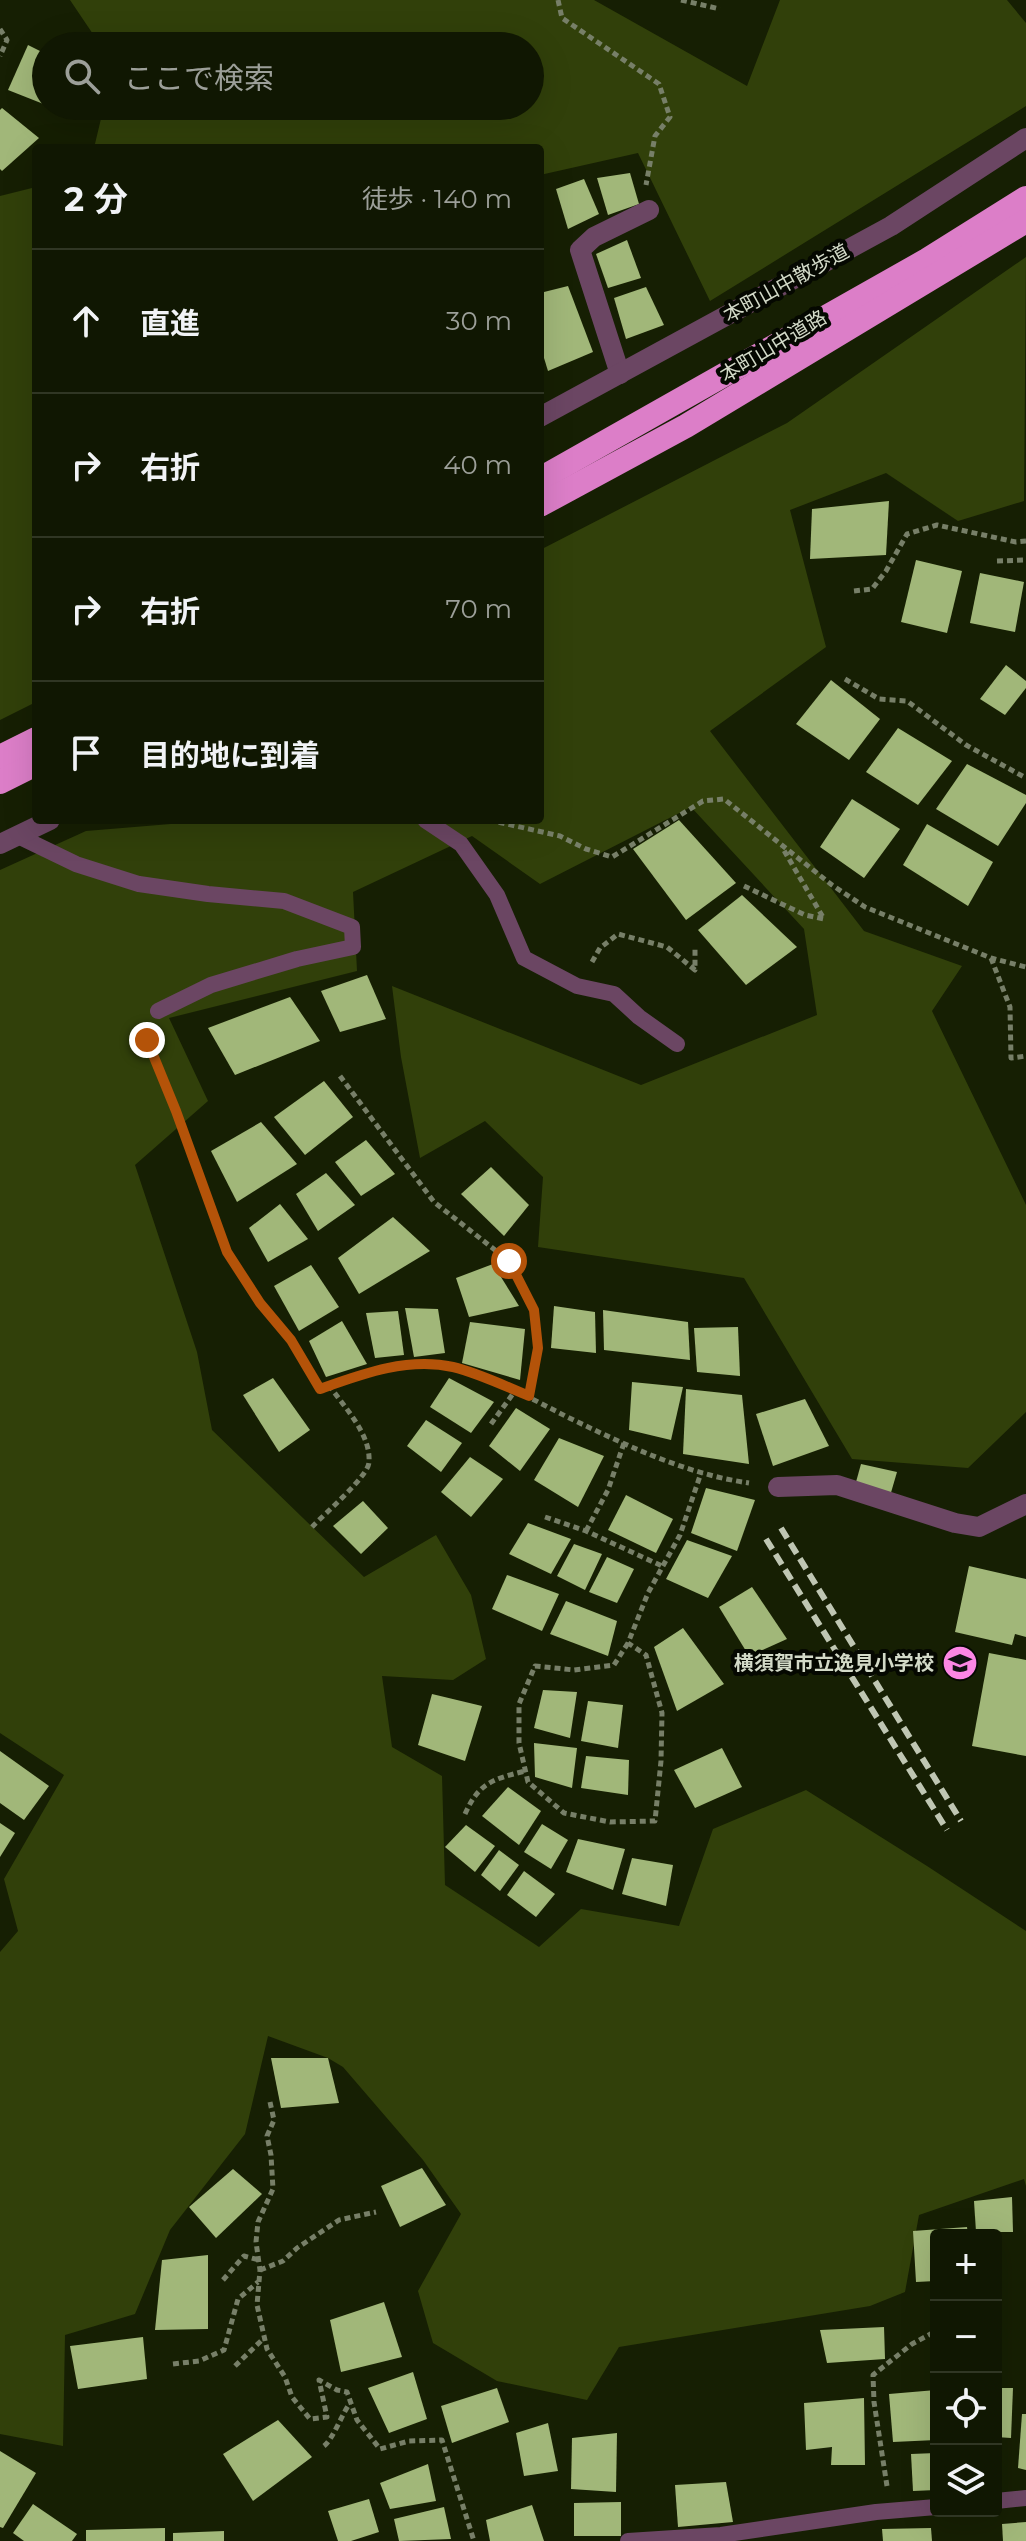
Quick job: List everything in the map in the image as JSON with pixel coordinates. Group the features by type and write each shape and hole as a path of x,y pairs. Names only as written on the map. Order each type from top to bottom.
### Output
{"highway":[{"name":"本町山中道路","path":"544,477 927,260 1026,198"},
{"name":"本町山中道路","path":"544,503 686,426 1026,221"},
{"path":"0,757 32,741"},
{"path":"0,782 32,766"}],"street":[{"name":"本町山中散歩道","path":"544,415 891,226 1026,138"},
{"path":"620,374 580,250 594,237 649,210"},
{"path":"9,840 42,824"},
{"path":"778,1487 837,1485 955,1523 979,1527 1026,1504"}],"lane":[{"path":"431,824 461,844 497,895 524,958 577,986 614,994 639,1017 677,1044"},
{"path":"9,840 139,884 284,901 352,927 353,947 297,959 211,985 158,1011"},
{"path":"1002,2500 1026,2498"},
{"path":"628,2541 721,2535 930,2508"}],"path":[{"path":"558,0 562,18 659,84 670,117 655,136 645,181 649,210"},
{"path":"681,0 720,9"},
{"path":"0,29 7,40 0,56"},
{"path":"854,591 872,589 907,534 937,525 1016,542 1026,541"},
{"path":"997,561 1026,560"},
{"path":"845,679 879,699 907,701 966,745 1026,778"},
{"path":"507,824 560,836 612,857 703,801 724,799 832,885 865,907 991,958 1026,967"},
{"path":"744,886 805,915 824,919 780,843"},
{"path":"577,986 600,948 618,934 667,947 695,970 695,948"},
{"path":"991,958 1010,1007 1011,1058 1026,1056"},
{"path":"158,1011 147,1040 227,1252 260,1303 291,1340 320,1389 378,1369 419,1365 453,1367 529,1396 652,1456 715,1478 778,1487"},
{"path":"340,1076 434,1202 509,1261 534,1310 538,1348 529,1396"},
{"path":"312,1527 363,1477 370,1464 364,1437 329,1385"},
{"path":"491,1424 515,1391"},
{"path":"586,1531 608,1490 624,1443"},
{"path":"628,1643 646,1655 662,1713 655,1821 610,1822 564,1813 528,1782 519,1743 519,1704 535,1666 574,1670 614,1665 628,1643 648,1593 680,1535 701,1473"},
{"path":"545,1517 586,1531 662,1566"},
{"path":"465,1814 473,1797 491,1780 525,1771"},
{"path":"270,2102 274,2120 267,2136 273,2189 258,2222 256,2242 260,2270 257,2305 267,2349 285,2377 292,2397 310,2419 327,2417 319,2380 347,2392 357,2420 380,2449 409,2441 442,2440 474,2541"},
{"path":"260,2270 283,2261 339,2220 376,2212"},
{"path":"223,2280 244,2256 259,2260"},
{"path":"173,2364 199,2361 224,2350 238,2299 259,2281"},
{"path":"888,2511 873,2375 912,2344 930,2334"},
{"path":"235,2366 264,2338"},
{"path":"324,2446 330,2442 350,2402"}],"green space":[{"path":"70,0 594,0 747,86 780,0 1007,0 1026,23 1026,106 710,301 638,153 544,174 544,144 95,144 101,120 544,120 544,32 92,32"},
{"path":"32,188 32,704 0,720 0,196"},
{"path":"1026,257 1024,501 958,521 886,473 790,510 826,647 710,731 864,931 962,966 932,1011 1026,1205 1026,1412 968,1468 852,1459 744,1278 538,1247 543,1177 485,1121 420,1158 401,1057 392,986 641,1085 817,1015 804,929 691,807 540,884 472,836 353,892 357,971 169,1018 208,1101 135,1165 197,1352 212,1430 364,1577 436,1535 471,1595 486,1659 453,1680 382,1676 392,1747 442,1776 445,1885 539,1947 581,1909 679,1926 713,1829 806,1790 1026,1931 1026,2186 1024,2179 919,2215 905,2292 870,2306 619,2347 587,2400 497,2381 433,2343 418,2291 461,2214 423,2160 343,2067 328,2058 268,2036 245,2134 170,2230 135,2314 65,2335 63,2446 0,2434 0,1952 18,1931 4,1879 64,1775 0,1733 0,870 86,831 171,824 544,824 544,548 787,423"}],"building":[{"path":"28,45 32,47 32,99 8,90"},
{"path":"2,108 39,138 2,171 0,169"},
{"path":"630,173 639,204 608,215 597,178"},
{"path":"584,179 599,214 568,229 556,189"},
{"path":"627,240 641,278 608,288 596,254"},
{"path":"568,286 593,352 548,371 544,358 544,292"},
{"path":"646,287 664,325 626,339 614,298"},
{"path":"889,501 886,555 810,559 812,509"},
{"path":"916,560 962,571 947,633 901,622"},
{"path":"980,573 1024,582 1015,632 970,623"},
{"path":"1006,665 1026,681 1026,688 1005,715 980,699"},
{"path":"831,680 880,719 849,760 796,724"},
{"path":"898,728 952,761 918,805 866,772"},
{"path":"967,764 1026,795 1026,803 998,846 936,809"},
{"path":"852,799 900,829 864,878 820,847"},
{"path":"679,820 736,883 686,920 633,849"},
{"path":"927,824 993,862 968,906 903,865"},
{"path":"742,895 797,947 746,985 698,930"},
{"path":"367,975 386,1019 340,1032 321,991"},
{"path":"290,997 320,1041 235,1075 208,1028"},
{"path":"324,1081 353,1117 305,1155 274,1117"},
{"path":"261,1122 297,1164 237,1202 211,1151"},
{"path":"366,1140 395,1174 361,1196 335,1162"},
{"path":"491,1167 529,1205 504,1236 461,1194"},
{"path":"326,1173 355,1205 318,1231 296,1194"},
{"path":"280,1204 308,1239 268,1262 249,1228"},
{"path":"393,1217 430,1251 359,1294 338,1258"},
{"path":"493,1264 519,1306 469,1317 456,1278"},
{"path":"311,1265 339,1307 299,1331 274,1286"},
{"path":"554,1306 595,1312 596,1353 551,1348"},
{"path":"405,1308 438,1309 445,1353 414,1357"},
{"path":"603,1310 688,1322 690,1360 604,1350"},
{"path":"398,1311 404,1355 375,1358 366,1313"},
{"path":"342,1321 367,1364 326,1377 309,1341"},
{"path":"470,1322 525,1329 520,1380 462,1363"},
{"path":"738,1327 740,1376 697,1372 694,1328"},
{"path":"273,1378 310,1430 279,1452 243,1395"},
{"path":"449,1378 494,1402 471,1433 430,1407"},
{"path":"632,1382 683,1387 671,1440 629,1430"},
{"path":"686,1389 742,1395 749,1464 683,1454"},
{"path":"805,1399 829,1446 773,1466 756,1414"},
{"path":"516,1408 550,1429 520,1471 489,1446"},
{"path":"426,1420 462,1443 441,1472 407,1446"},
{"path":"559,1438 604,1456 578,1507 534,1480"},
{"path":"470,1457 503,1479 471,1517 441,1492"},
{"path":"861,1464 897,1472 890,1496 856,1482"},
{"path":"706,1488 755,1500 737,1551 691,1533"},
{"path":"626,1495 673,1519 656,1553 608,1530"},
{"path":"363,1501 388,1528 361,1554 333,1526"},
{"path":"528,1523 571,1539 551,1574 509,1554"},
{"path":"687,1540 732,1556 708,1598 666,1579"},
{"path":"574,1544 602,1554 585,1590 557,1576"},
{"path":"607,1557 634,1569 617,1603 589,1592"},
{"path":"969,1566 1026,1579 1026,1637 1015,1634 1012,1645 955,1632"},
{"path":"507,1575 559,1594 542,1631 492,1609"},
{"path":"752,1587 787,1639 749,1656 719,1607"},
{"path":"566,1601 617,1621 608,1656 550,1634"},
{"path":"683,1628 724,1684 677,1711 654,1647"},
{"path":"989,1653 1026,1660 1026,1756 972,1746"},
{"path":"543,1690 577,1692 570,1738 534,1728"},
{"path":"432,1694 482,1706 465,1761 418,1745"},
{"path":"588,1701 623,1705 618,1748 581,1741"},
{"path":"534,1743 577,1748 572,1788 535,1777"},
{"path":"722,1748 742,1787 695,1808 674,1770"},
{"path":"0,1751 49,1786 24,1820 0,1803"},
{"path":"586,1756 629,1760 628,1795 581,1788"},
{"path":"508,1787 541,1811 519,1845 482,1816"},
{"path":"0,1823 15,1833 0,1857"},
{"path":"542,1824 568,1840 551,1869 524,1852"},
{"path":"466,1825 495,1846 475,1872 445,1847"},
{"path":"578,1839 625,1849 613,1890 566,1872"},
{"path":"499,1850 519,1865 500,1891 481,1875"},
{"path":"632,1858 673,1865 666,1906 622,1894"},
{"path":"524,1871 555,1894 536,1917 507,1895"},
{"path":"271,2058 328,2058 339,2103 281,2108"},
{"path":"422,2168 446,2205 400,2227 381,2186"},
{"path":"233,2169 262,2194 216,2238 189,2207"},
{"path":"1012,2197 1013,2232 976,2229 974,2201"},
{"path":"930,2230 930,2281 916,2282 913,2231"},
{"path":"208,2255 208,2329 155,2330 162,2260"},
{"path":"384,2302 402,2357 341,2372 330,2320"},
{"path":"884,2327 885,2359 827,2363 820,2330"},
{"path":"143,2337 147,2379 78,2389 70,2346"},
{"path":"413,2372 427,2419 389,2433 368,2388"},
{"path":"497,2388 509,2422 452,2443 441,2406"},
{"path":"1002,2388 1013,2388 1011,2438 1002,2437"},
{"path":"930,2391 930,2440 893,2442 889,2394"},
{"path":"864,2398 865,2465 831,2465 832,2447 806,2450 804,2403"},
{"path":"1022,2414 1026,2414 1026,2470 1018,2468"},
{"path":"278,2420 312,2457 253,2501 223,2454"},
{"path":"548,2423 558,2471 524,2476 516,2433"},
{"path":"617,2433 616,2492 571,2489 572,2438"},
{"path":"0,2451 36,2473 3,2528 0,2527"},
{"path":"930,2453 930,2490 913,2491 911,2454"},
{"path":"428,2464 436,2501 390,2509 380,2483"},
{"path":"726,2482 733,2522 678,2527 675,2485"},
{"path":"369,2499 379,2532 351,2541 338,2541 328,2511"},
{"path":"621,2502 621,2536 574,2536 574,2503"},
{"path":"33,2504 77,2534 72,2541 24,2541 13,2533"},
{"path":"532,2505 544,2541 490,2541 486,2520"},
{"path":"444,2507 451,2539 399,2541 394,2519"},
{"path":"1026,2522 1026,2541 1003,2541 1002,2524"},
{"path":"165,2528 165,2541 86,2541 86,2530"},
{"path":"931,2528 932,2541 883,2541 882,2529"},
{"path":"224,2531 224,2541 173,2541 173,2533"}],"railway":[{"path":"781,1528 961,1821"},
{"path":"766,1539 947,1830"}],"place":[{"name":"横須賀市立逸見小学校","path":"960,1663"}],"route":[{"path":"147,1040 227,1252 260,1303 291,1340 320,1389 378,1369 419,1365 453,1367 529,1396 538,1348 534,1310 509,1261"}]}
